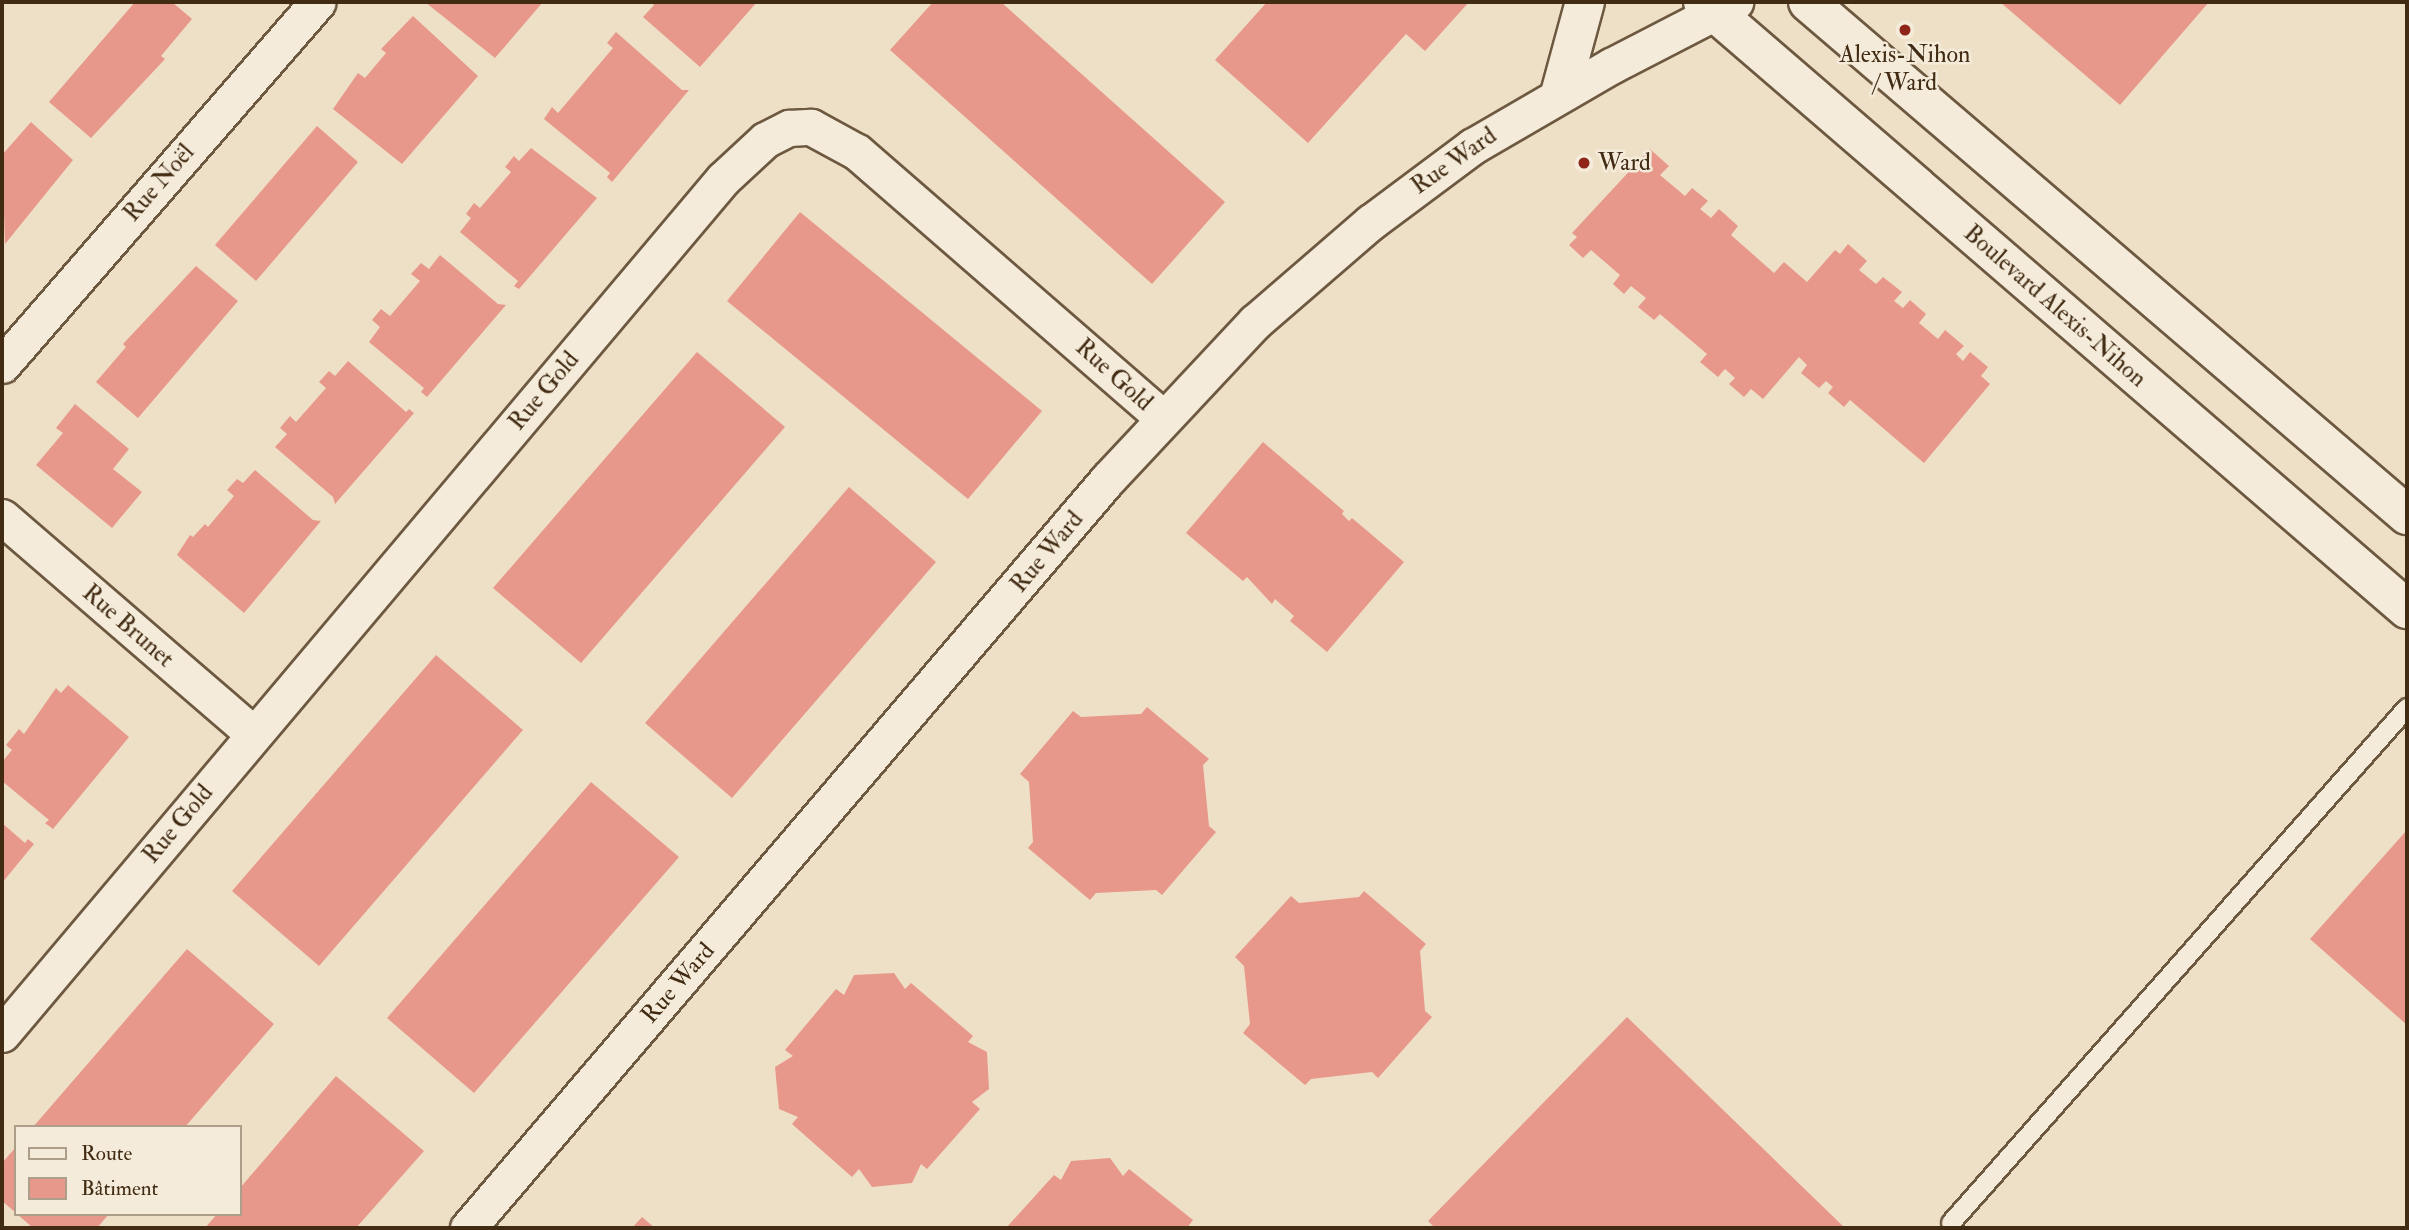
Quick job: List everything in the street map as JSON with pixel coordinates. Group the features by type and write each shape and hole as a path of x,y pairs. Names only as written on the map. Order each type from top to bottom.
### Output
{"street":[{"name":"Rue Noël","path":"2,365 317,2"},
{"path":"1560,94 1585,2"},
{"path":"1808,2 2407,515"},
{"name":"Rue Ward","path":"468,1228 1163,417 1290,289 1371,222 1473,146 1718,5"},
{"name":"Boulevard Alexis-Nihon","path":"1718,5 2407,609"},
{"name":"Rue Gold","path":"2,1034 723,179 765,140 789,128 811,127 857,152 1163,417"},
{"name":"Rue Brunet","path":"2,517 253,734"}],"lane":[{"path":"1951,1223 2407,709"}],"building":[{"path":"135,2 172,2 192,19 161,56 165,59 91,138 49,102"},
{"path":"425,2 543,2 495,58"},
{"path":"650,2 757,2 700,67 643,17 654,5"},
{"path":"933,2 1001,2 1225,202 1152,284 890,50"},
{"path":"1267,2 1469,2 1425,51 1406,34 1308,143 1215,60"},
{"path":"2000,2 2209,2 2120,105"},
{"path":"413,16 478,76 402,164 333,109 358,73 365,78 386,53 381,49"},
{"path":"616,32 682,90 689,90 612,182 607,177 610,173 544,119 552,107 558,113 613,48 607,43"},
{"path":"31,122 73,160 5,244 2,155"},
{"path":"317,126 358,162 256,281 215,245"},
{"path":"531,148 597,198 519,289 514,286 518,281 460,232 471,218 466,214 474,203 480,208 511,172 505,167 514,156 519,161"},
{"path":"1650,149 1669,166 1660,175 1685,196 1692,188 1708,201 1700,209 1711,218 1719,209 1738,226 1731,235 1774,273 1784,262 1807,282 1835,250 1840,254 1848,244 1867,261 1859,270 1876,284 1883,277 1902,292 1894,301 1903,308 1910,300 1926,314 1919,323 1938,339 1945,330 1964,346 1956,354 1963,361 1970,352 1988,367 1981,376 1990,384 1924,463 1850,400 1844,407 1828,393 1833,387 1826,381 1819,388 1801,373 1807,365 1799,357 1763,399 1751,389 1744,397 1729,384 1735,378 1725,369 1718,377 1700,362 1707,354 1660,314 1654,320 1638,307 1646,298 1631,286 1624,294 1613,284 1620,275 1591,250 1583,258 1569,245 1577,237 1572,233"},
{"path":"800,212 1042,411 968,499 727,301"},
{"path":"440,255 498,304 506,305 427,397 421,392 424,388 369,342 380,327 372,320 381,309 390,316 420,281 411,274 421,263 429,269"},
{"path":"196,266 238,301 138,418 96,382 126,347 123,344"},
{"path":"697,352 785,427 581,663 493,588"},
{"path":"348,361 406,412 409,409 414,413 335,504 333,497 275,447 287,434 280,428 290,416 296,422 326,388 319,382 329,371 335,376"},
{"path":"75,404 129,449 113,469 142,492 112,528 36,465 63,433 56,428"},
{"path":"1263,442 1344,511 1342,514 1349,521 1352,518 1404,562 1327,652 1290,621 1294,616 1275,599 1272,604 1247,577 1243,581 1186,533"},
{"path":"255,470 313,520 321,521 244,613 177,555 190,535 193,537 205,524 208,527 234,496 227,490 237,479 243,483"},
{"path":"849,487 936,562 732,798 645,723"},
{"path":"436,655 523,730 319,966 232,891"},
{"path":"68,685 129,737 53,829 45,823 49,820 2,781 2,762 12,750 6,745 19,729 24,734 56,688 61,693"},
{"path":"1147,707 1209,759 1203,765 1209,826 1216,832 1162,895 1156,890 1096,893 1090,900 1028,848 1033,842 1029,782 1020,774 1073,711 1081,717 1141,714"},
{"path":"591,782 679,857 474,1093 387,1018"},
{"path":"2,823 25,843 28,839 34,844 2,883"},
{"path":"2407,830 2407,1025 2310,939"},
{"path":"1364,891 1426,944 1420,951 1425,1011 1432,1017 1378,1078 1372,1072 1311,1079 1305,1085 1243,1033 1250,1024 1244,966 1235,957 1291,896 1299,903 1359,897"},
{"path":"187,949 274,1024 187,1125 35,1125"},
{"path":"894,973 905,989 911,983 973,1036 968,1042 987,1052 989,1089 972,1102 980,1109 927,1169 921,1164 912,1183 872,1187 859,1169 852,1177 792,1124 798,1117 779,1109 775,1067 793,1056 785,1050 836,989 844,995 854,975"},
{"path":"1627,1017 1845,1228 1435,1228 1428,1221"},
{"path":"336,1076 424,1151 356,1228 205,1228 215,1216 242,1216 242,1186"},
{"path":"14,1149 14,1211 2,1201 2,1163"},
{"path":"1110,1158 1123,1176 1129,1169 1193,1220 1187,1228 1006,1228 1054,1175 1061,1180 1071,1161"},
{"path":"19,1216 107,1216 97,1228 33,1228"},
{"path":"642,1217 655,1228 632,1228"}],"place":[{"name":"Alexis-Nihon / Ward","path":"1905,30"},
{"name":"Ward","path":"1584,163"}]}
